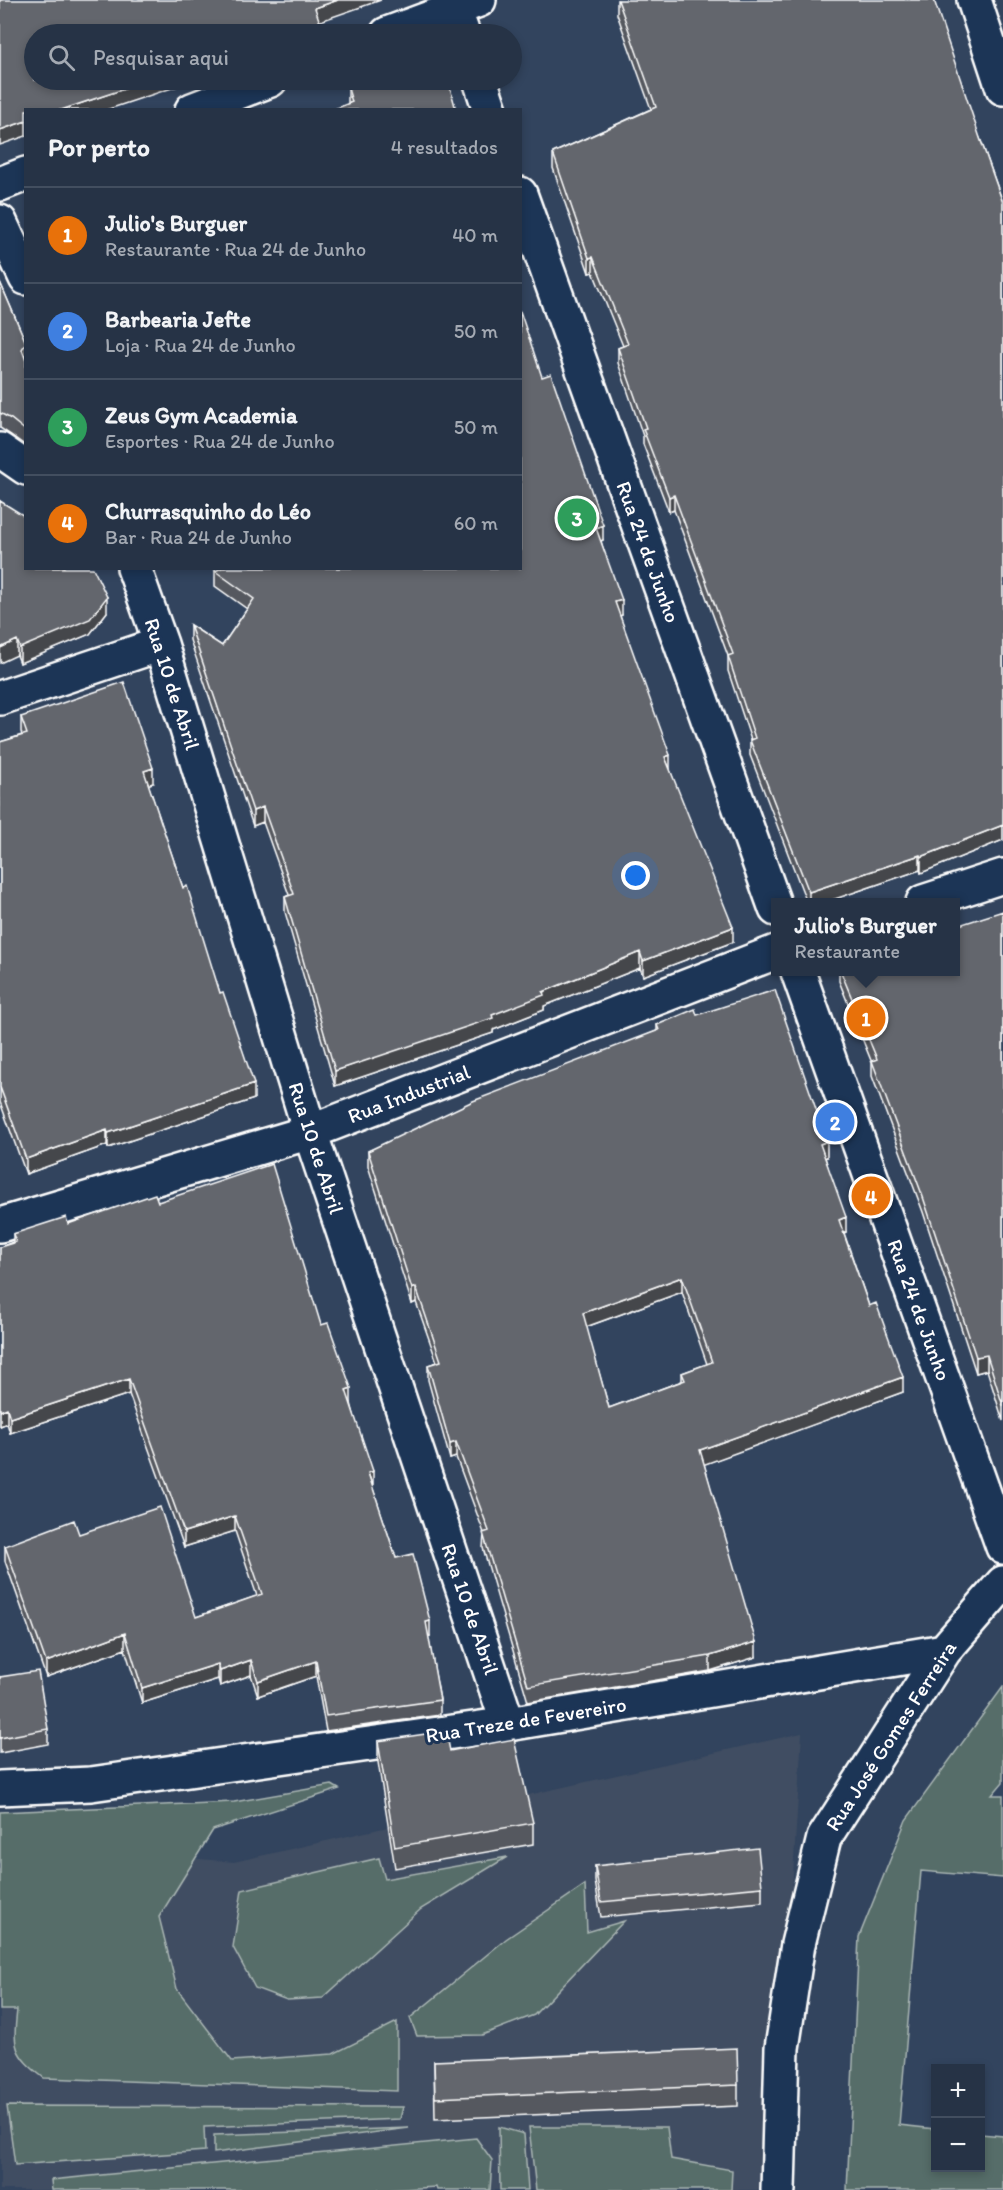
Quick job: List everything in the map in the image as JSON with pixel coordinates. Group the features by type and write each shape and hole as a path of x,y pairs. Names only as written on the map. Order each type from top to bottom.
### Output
{"street":[{"path":"974,0 1003,87"},
{"path":"420,24 462,11"},
{"path":"197,108 244,90"},
{"path":"483,90 489,108"},
{"path":"0,184 24,175"},
{"name":"Rua 24 de Junho","path":"522,200 772,898"},
{"path":"0,222 24,274"},
{"path":"0,450 24,467"},
{"name":"Rua 10 de Abril","path":"135,570 161,644 310,1132 508,1724"},
{"path":"0,698 161,644"},
{"path":"938,898 1003,876"},
{"name":"Rua Industrial","path":"0,1225 310,1132 771,954"},
{"name":"Rua 24 de Junho","path":"799,976 1003,1547"},
{"name":"Rua José Gomes Ferreira","path":"778,2190 782,2048 798,1944 824,1838 944,1651 1003,1583"},
{"name":"Rua Treze de Fevereiro","path":"0,1788 91,1784 508,1724 944,1651"}],"shaded area":[{"path":"802,1733 773,2190 0,2190 0,1842 234,1862"}],"green space":[{"path":"1003,1687 1003,1782 992,1795 1003,1795 1003,1878 921,1871 899,2125 931,2129 931,2172 985,2172 985,2134 1003,2136 1003,2190 847,2190 859,1937 906,1820"},
{"path":"332,1785 339,1789 213,1830 159,1917 177,1989 232,2061 333,2054 397,2022 397,2091 44,2078 26,2062 17,2049 15,2033 17,2010 0,2010 0,1812 234,1802"},
{"path":"507,1857 421,1909 323,1998 287,2000 255,1988 233,1947 242,1890 379,1858 385,1879"},
{"path":"585,1885 587,1932 624,1921 534,2015 482,2035 417,2036 410,2018 506,1939"},
{"path":"7,2106 403,2107 400,2119 204,2127 205,2151 15,2165"},
{"path":"499,2127 524,2134 528,2190 500,2190"},
{"path":"529,2127 667,2127 671,2159 732,2170 731,2190 536,2190"},
{"path":"409,2128 214,2153 214,2135"},
{"path":"476,2138 492,2160 490,2190 437,2190 436,2187 385,2190 52,2190 51,2180"}],"building":[{"path":"0,0 338,0 315,8 320,23 317,24 24,24 24,90 121,90 67,108 24,108 24,122 0,130"},
{"path":"618,0 934,0 1003,203 1003,825 921,857 920,855 809,892 750,740 755,738 728,656 733,654 674,495 669,497 643,429 646,428 618,348 628,344 593,257 589,258 553,153 656,107"},
{"path":"349,90 451,90 455,108 337,108 352,102"},
{"path":"0,282 24,338 22,349 24,355 24,429 0,413"},
{"path":"522,317 542,377 551,374 603,525 596,528 622,600 615,602 670,755 665,757 733,927 643,961 640,952 543,992 544,995 492,1015 493,1018 335,1071 285,897 294,894 263,807 253,811 190,625 222,646 254,599 215,571 522,570"},
{"path":"0,501 24,516 24,570 94,570 107,597 90,619 20,648 17,640 0,648"},
{"path":"124,682 153,768 144,771 183,888 187,886 220,993 223,992 254,1084 108,1133 107,1130 26,1159 0,1087 0,742 27,734 21,717"},
{"path":"1003,911 1003,1406 987,1355 976,1357 923,1197 872,1061 877,1059 843,976 960,976 960,925"},
{"path":"775,990 827,1141 820,1144 846,1217 839,1220 869,1306 876,1303 903,1377 700,1450 756,1642 710,1656 528,1686 483,1533 489,1531 456,1442 450,1444 428,1365 441,1361 416,1287 412,1289 368,1151 473,1101 659,1030 657,1025 695,1009 697,1015","holes":["682,1277 712,1362 682,1373 685,1380 609,1408 583,1313"]},
{"path":"272,1164 321,1325 328,1323 351,1388 346,1390 373,1471 368,1473 396,1558 413,1554 430,1621 426,1622 440,1700 326,1716 316,1661 258,1681 251,1660 220,1671 218,1664 142,1688 125,1633 46,1662 5,1546 74,1520 79,1534 160,1507 196,1617 262,1594 235,1516 184,1532 129,1379 10,1418 7,1408 0,1411 0,1247 16,1242 13,1234 66,1217 68,1224 155,1194 158,1202"},
{"path":"38,1671 48,1729 0,1738 0,1677"},
{"path":"446,1731 450,1751 514,1739 533,1823 395,1847 378,1741"},
{"path":"758,1848 762,1887 601,1902 595,1866"},
{"path":"737,2048 738,2085 435,2098 434,2061"}],"place":[{"name":"Zeus Gym Academia","path":"577,518"},
{"name":"Julio's Burguer","path":"866,1018"},
{"name":"Barbearia Jefte","path":"835,1122"},
{"name":"Churrasquinho do Léo","path":"871,1196"}]}
